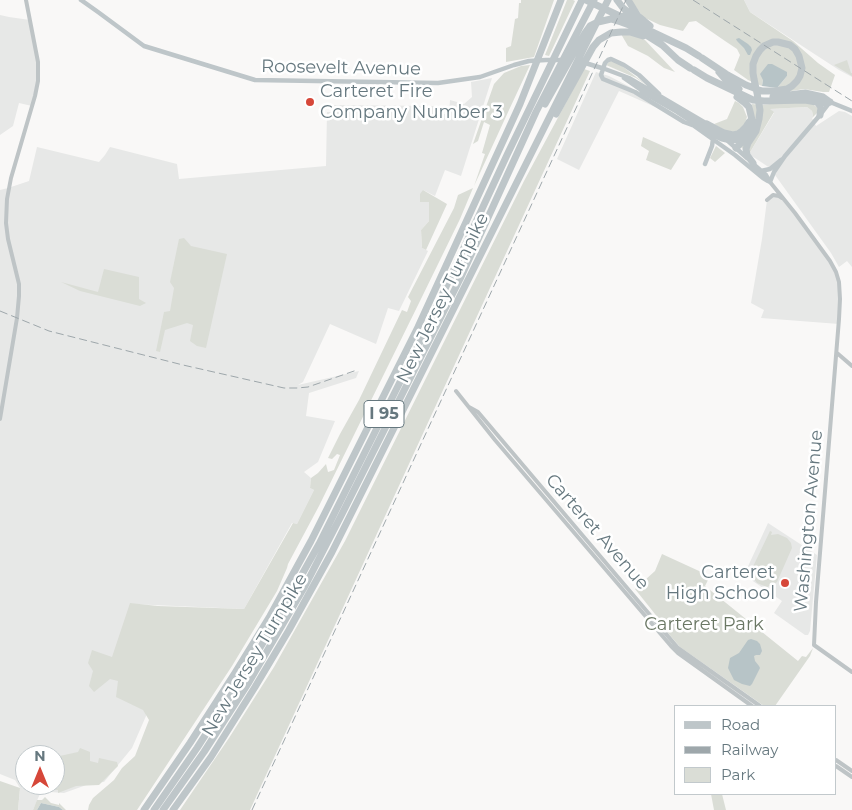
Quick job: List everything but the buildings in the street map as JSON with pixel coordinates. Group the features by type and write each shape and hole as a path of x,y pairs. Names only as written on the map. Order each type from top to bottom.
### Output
{"highway":[{"name":"New Jersey Turnpike","path":"144,810 240,666 311,541 418,327 520,104 540,55 559,0"},
{"name":"New Jersey Turnpike","path":"154,810 242,678 319,544 433,314 510,148 582,0"},
{"path":"582,0 634,23"},
{"name":"New Jersey Turnpike","path":"163,810 244,689 305,586 460,279 526,134 592,0"},
{"path":"592,0 670,40"},
{"name":"New Jersey Turnpike","path":"173,810 251,694 316,582 350,518 608,0"},
{"path":"617,0 634,23 640,35 662,45 678,60 707,78 745,97 757,101 801,100 822,103 830,102"},
{"path":"628,0 634,23"},
{"path":"526,134 533,126 582,37 590,26 602,20 616,20 650,27 714,67 743,83 754,88 766,91 781,91 790,88 799,78 802,68 801,61 798,53 792,47 778,42 772,42 762,48 757,54 753,70 754,79 756,116 750,133 742,138 731,140 719,137 707,127 643,91"},
{"path":"542,134 598,40 611,33 620,32 634,23"},
{"path":"714,67 728,82 742,92 753,96 765,98 805,93 823,97 830,102"},
{"path":"752,163 746,149 759,122 760,113 754,79"},
{"path":"719,84 745,103 752,115 752,122 746,137 734,150"},
{"path":"707,127 727,134 736,134 742,131 748,123 750,116 748,109 740,100"},
{"path":"817,102 821,107 820,115"}],"main road":[{"name":"Roosevelt Avenue","path":"81,0 144,46 258,81 438,83 480,77 529,61 566,60 586,63 629,78 666,100 707,127 763,178 770,182"},
{"path":"666,100 643,78 628,67 613,59 609,59 606,62 601,73 602,78 635,92 692,125"},
{"name":"Roosevelt Avenue","path":"616,73 713,139 734,150 752,163 770,182"},
{"path":"770,182 784,157 830,102 852,111"},
{"path":"705,164 712,148 713,139"},
{"path":"761,171 770,169 784,157"}],"street":[{"path":"0,419 19,296 19,284 6,223 7,199 11,178 36,96 38,81 38,62 26,0"},
{"name":"Roosevelt Avenue","path":"770,182 786,201 836,272 839,282 840,299 837,353"},
{"path":"767,200 776,195 786,201"},
{"path":"837,353 852,366"},
{"name":"Washington Avenue","path":"837,353 814,645 852,672"},
{"name":"Carteret Avenue","path":"456,391 495,440 671,646 751,705"},
{"name":"Carteret Avenue","path":"468,406 478,412 678,648 759,705"},
{"path":"837,761 852,771"},
{"path":"837,767 852,777"}],"shaded area":[{"path":"744,0 852,0 852,77 750,12"},
{"path":"0,15 30,20 39,76 32,106 19,103 13,126 0,135"},
{"path":"739,38 751,47 750,55 737,41 736,39"},
{"path":"768,64 772,64 787,72 787,76 777,88 762,86 763,80 760,74"},
{"path":"596,72 609,76 630,87 662,110 619,91 579,170 557,159"},
{"path":"492,78 461,176 445,170 435,196 423,190 429,202 429,221 421,230 422,248 428,251 399,311 388,308 376,344 330,324 303,382 298,385 359,371 356,378 309,393 306,416 335,421 318,462 304,472 311,478 310,488 314,490 297,524 292,523 244,609 130,604 192,611 132,748 104,782 92,783 65,793 65,745 15,745 15,780 0,774 0,190 29,181 37,147 99,162 110,147 177,164 179,179 326,166 327,112 332,112 332,105 436,106 436,112 449,115 450,100 464,104 472,97 471,82"},
{"path":"807,107 812,111 812,118 816,126 839,111 852,116 852,267 847,261 839,267 770,168 749,154 774,113 769,109"},
{"path":"773,195 786,201 830,261 839,282 839,324 761,318 764,310 751,303 767,200"},
{"name":"Carteret High School","path":"768,523 817,555 810,631 808,635 805,635 774,613 782,601 744,575"},
{"path":"751,639 760,644 762,651 760,655 754,656 760,668 750,686 734,680 728,668 730,658 739,653 748,640"},
{"path":"19,795 39,795 33,810 18,810"},
{"path":"41,803 59,807 63,810 37,810"}],"green space":[{"path":"521,0 554,0 534,57 506,62 506,48 511,46 515,19 518,18"},
{"path":"567,0 575,1 549,56 545,55"},
{"path":"631,0 744,0 750,12 793,41 835,75 829,92 804,89 785,92 777,88 787,76 763,80 762,86 748,80 734,70 740,55 737,49 696,21 689,22 683,31 660,25 643,17"},
{"path":"621,34 635,35 645,40 675,72 664,68 648,56 628,46"},
{"path":"847,60 852,73 852,76 834,65"},
{"path":"610,61 617,62 649,87 636,78 606,65"},
{"path":"530,65 474,186 485,154 482,153 490,125 484,122 478,141 473,144 494,84 504,73 521,66"},
{"path":"584,69 590,71 250,810 180,810 274,667 345,541 524,181"},
{"path":"735,101 743,107 747,117 744,126 736,132 726,131 714,124 727,119"},
{"path":"811,103 818,108 817,113 812,118 812,111 807,107 770,109 774,112 749,154 741,147 754,122 752,104"},
{"path":"643,137 681,154 671,170 646,160 649,151 641,146"},
{"path":"716,146 725,153 715,162 710,158"},
{"path":"473,188 420,301 319,506 288,564 277,591 232,666 137,810 88,810 93,798 114,780 122,768 135,756 149,720 143,710 116,697 118,681 110,679 94,692 89,686 93,671 88,663 92,650 112,657 130,603 158,606 244,609 293,523 297,524 314,490 310,488 311,478 326,464 328,472 334,470 340,455 337,454 332,459 328,458 359,400 402,310 407,312 411,301 408,297 454,208 458,195"},
{"path":"423,190 447,204 426,250 422,248 421,230 429,221 429,202 420,202 420,194"},
{"path":"184,238 191,246 227,254 206,348 197,346 190,341 193,325 187,323 165,330 160,352 156,351 164,312 170,311 174,288 170,282 179,239"},
{"path":"104,269 139,277 139,299 146,303 140,306 80,291 61,282 98,292"},
{"path":"770,531 772,532 771,535 778,534 787,538 792,548 777,582 767,587 757,583 752,576 751,578 748,577"},
{"name":"Carteret Park","path":"662,554 710,576 705,586 798,661 802,656 806,657 813,648 810,656 776,705 763,705 680,647 635,589 655,571"},
{"path":"80,748 90,752 90,761 98,763 99,758 117,762 118,766 99,785 76,786 65,790 65,755 78,752"},
{"path":"0,781 15,786 15,795 19,795 18,810 0,810"},
{"path":"711,795 722,795 726,810 714,810"},
{"path":"45,797 51,803 59,805 59,803 66,810 41,803 37,810 33,810 37,800 42,800"}],"railway":[{"path":"252,810 626,0"},
{"path":"693,0 852,101"},
{"path":"0,311 49,331 284,388 308,387 357,370"}],"place":[{"name":"Carteret Fire Company Number 3","path":"310,102"},
{"name":"Carteret High School","path":"785,583"}]}
